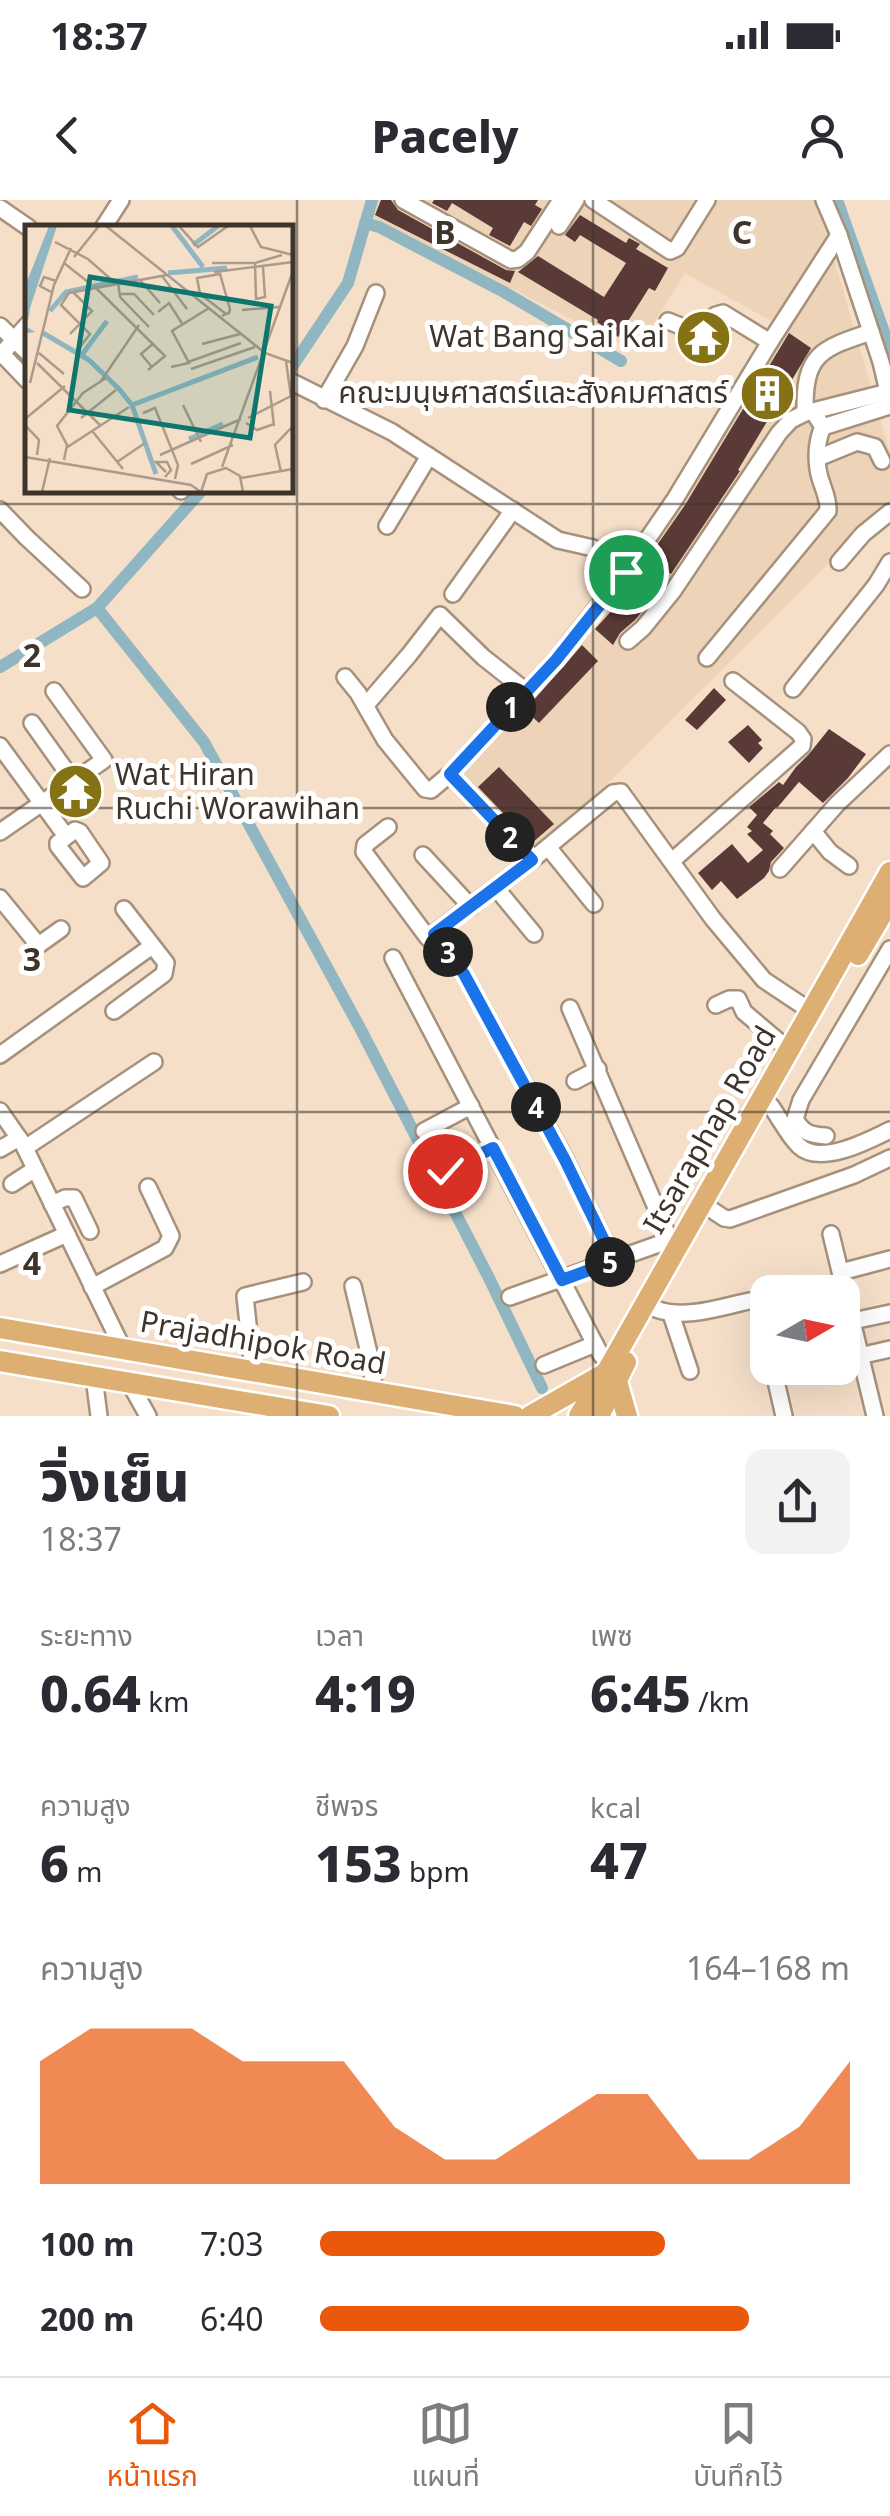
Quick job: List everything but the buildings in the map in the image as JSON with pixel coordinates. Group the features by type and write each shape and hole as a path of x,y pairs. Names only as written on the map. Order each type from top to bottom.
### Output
{"main road":[{"name":"Itsaraphap Road","path":"579,1416 610,1372 672,1247 812,1012 884,906 890,872"},
{"path":"530,1416 610,1372 664,1311 712,1210 884,906"},
{"name":"Prajadhipok Road","path":"0,1328 515,1416"},
{"name":"Prajadhipok Road","path":"0,1361 129,1382 223,1407 329,1416"},
{"path":"598,1416 610,1372"},
{"path":"610,1372 627,1416"}],"street":[{"path":"105,225 121,200"},
{"path":"403,200 511,260 528,252 561,200"},
{"path":"559,226 576,200"},
{"path":"592,200 670,251 676,248 707,200"},
{"path":"628,641 673,591 791,420 889,399 886,356 871,332 824,200"},
{"path":"0,208 25,225"},
{"path":"344,676 385,740 425,789 431,790 450,774 556,660 626,572 839,235"},
{"path":"324,400 356,346 376,292"},
{"path":"668,320 697,328 723,313 770,342"},
{"path":"0,326 25,350"},
{"path":"25,327 1,355 25,377"},
{"path":"707,658 828,511 818,470 819,434 804,392 808,372 814,360 838,343 871,332"},
{"path":"292,382 392,432 558,540 592,548 626,572"},
{"path":"818,458 856,442 875,447 882,461"},
{"path":"387,526 428,456"},
{"path":"0,510 82,589"},
{"path":"453,594 512,510"},
{"path":"839,562 862,534 890,512"},
{"path":"793,690 890,562"},
{"path":"366,705 440,615 526,691"},
{"path":"672,861 802,746 798,732 734,681"},
{"path":"0,832 104,760 54,690"},
{"path":"32,722 74,782"},
{"path":"0,746 66,836"},
{"path":"780,869 837,804 890,754"},
{"path":"450,774 532,860"},
{"path":"431,936 616,791 764,980 812,1012"},
{"path":"388,827 365,845 364,852 464,974 565,1160 614,1261"},
{"path":"813,831 830,852 850,866"},
{"path":"548,847 594,904"},
{"path":"423,855 471,907"},
{"path":"496,888 534,934"},
{"path":"0,898 36,942 40,944 61,929"},
{"path":"114,1011 166,969 166,963 124,909"},
{"path":"0,1055 152,946"},
{"path":"792,1127 801,1100 890,949"},
{"path":"860,952 879,965"},
{"path":"393,958 610,1372"},
{"path":"716,1005 729,998 738,999 744,1012 790,1051"},
{"path":"510,1297 614,1261 672,1247 570,1008"},
{"path":"0,1149 22,1143 154,1062"},
{"path":"575,1081 598,1069"},
{"path":"424,1131 471,1106"},
{"path":"771,1106 792,1127 801,1149 813,1154 859,1145 890,1130"},
{"path":"1,1113 22,1143 123,1349"},
{"path":"792,1127 810,1135 826,1136"},
{"path":"445,1171 493,1148"},
{"path":"712,1210 730,1219 854,1176 890,1158"},
{"path":"12,1184 35,1169"},
{"path":"92,1287 170,1242 171,1236 148,1187"},
{"path":"52,1204 74,1198 90,1231"},
{"path":"0,1264 67,1234"},
{"path":"832,1234 842,1275"},
{"path":"841,1272 890,1259"},
{"path":"253,1372 245,1296 303,1282"},
{"path":"353,1286 375,1392"},
{"path":"690,1370 664,1311 698,1311 749,1301"},
{"path":"860,1320 890,1313"},
{"path":"544,1365 595,1344"},
{"path":"861,1356 890,1349"},
{"path":"860,1351 875,1416 890,1412"},
{"path":"94,1376 99,1416"},
{"path":"129,1382 148,1416"},
{"path":"777,1385 784,1416"}],"shaded area":[{"path":"379,200 828,200 840,227 828,238 890,453 890,502 590,801 524,854 449,772 583,632 784,328 685,273 636,352 372,217"}],"waterway":[{"path":"292,367 348,283 372,200"},
{"path":"837,200 890,349"},
{"path":"365,223 504,292 621,361"},
{"path":"0,667 97,608 200,492"},
{"path":"97,608 204,742 360,1028 542,1388"}],"place":[{"name":"Wat Bang Sai Kai","path":"704,337"},
{"name":"คณะมนุษศาสตร์และสังคมศาสตร์","path":"767,393"},
{"name":"Wat Hiran Ruchi Worawihan","path":"76,792"}],"route":[{"path":"445,1171 493,1148 562,1280 614,1261 565,1160 464,974 434,934 532,860 450,774 556,660 626,572"}]}
